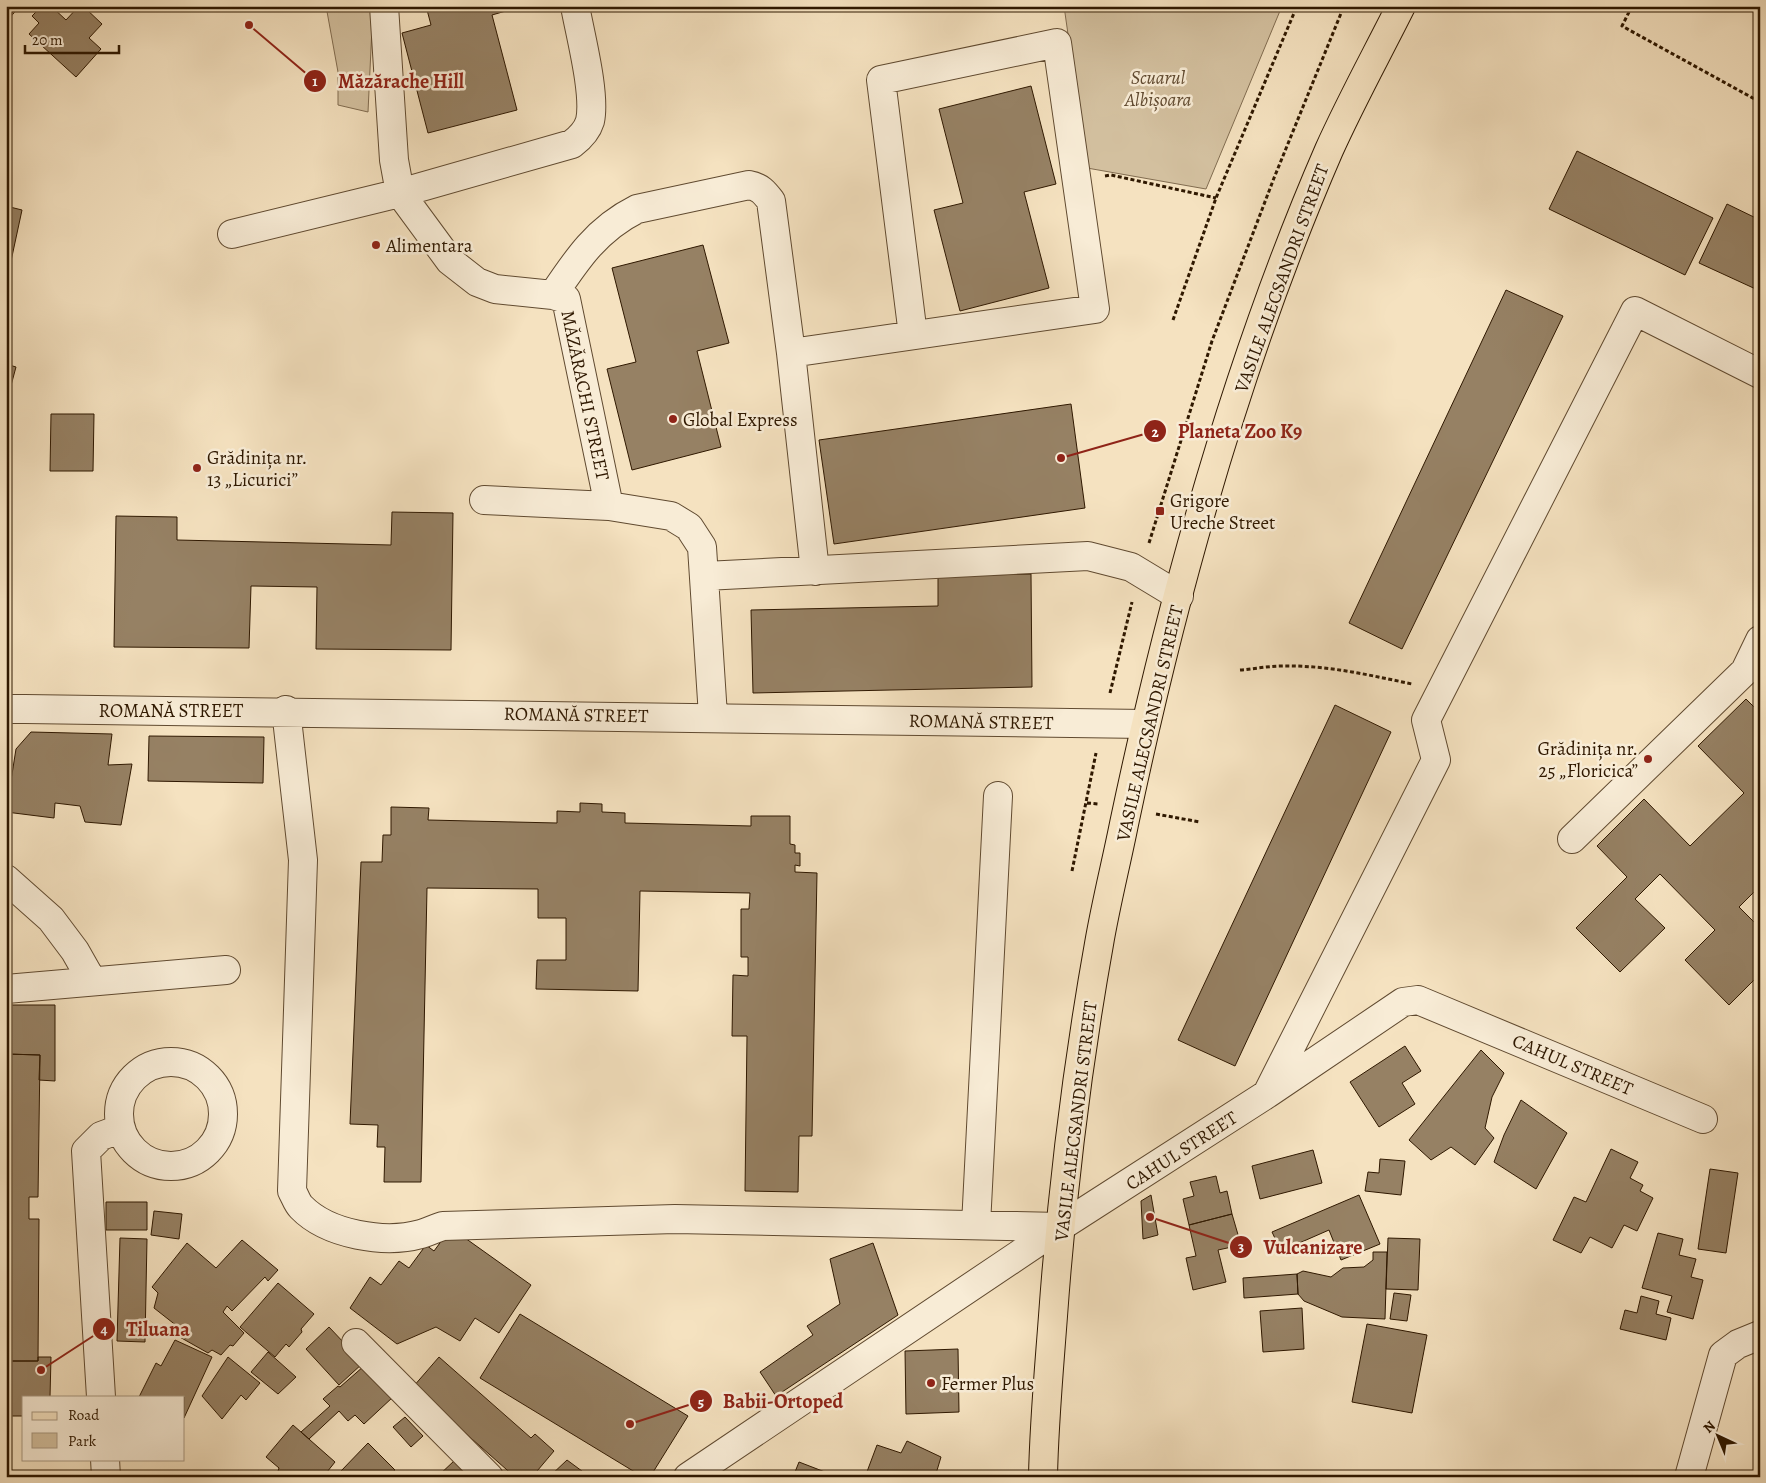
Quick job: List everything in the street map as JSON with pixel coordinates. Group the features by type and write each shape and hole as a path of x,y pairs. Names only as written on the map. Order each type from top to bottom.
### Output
{"main road":[{"name":"VASILE ALECSANDRI STREET","path":"1043,1477 1044,1434 1060,1227 1078,1074 1099,941 1145,724 1225,433 1283,264 1332,145 1401,6"}],"street":[{"path":"384,6 394,160 400,193"},
{"path":"232,234 400,193 572,144 584,134 590,121 590,87 575,6"},
{"path":"791,353 1095,309 1057,43 881,80 913,335"},
{"path":"553,295 578,258 593,240 621,217 637,209 749,185 757,186 764,192 771,201 791,353 815,570"},
{"name":"MĂZĂRACHI STREET","path":"400,193 450,261 477,282 495,289 553,295 566,299 609,506 671,516 689,527 702,547 713,716"},
{"path":"1267,1094 1436,760 1426,720 1635,311 1760,374"},
{"path":"484,500 609,506"},
{"path":"705,576 1088,556 1131,567 1179,596"},
{"path":"1572,839 1745,671 1760,640"},
{"name":"ROMANĂ STREET","path":"6,709 286,710 1145,724"},
{"path":"286,710 303,860 292,1191 301,1207 332,1226 350,1233 388,1238 420,1234 443,1226 675,1218 1060,1227"},
{"path":"976,1225 998,796"},
{"path":"6,878 50,919 75,952 92,982"},
{"path":"6,989 226,970"},
{"name":"CAHUL STREET","path":"688,1477 1060,1227 1267,1094 1403,1002 1418,1000 1703,1119"},
{"path":"102,1396 86,1151 101,1136 120,1129"},
{"path":"1689,1477 1723,1355 1738,1344 1760,1335"},
{"path":"356,1343 489,1477"},
{"path":"105,1460 106,1477"}],"path":[{"path":"1173,320 1216,198 1297,6"},
{"path":"1632,6 1622,26 1760,102"},
{"path":"1077,180 1111,175 1216,198"},
{"path":"1240,670 1281,666 1342,669 1415,685 1439,694"}],"green space":[{"path":"326,6 373,6 368,112 338,105 338,72"},
{"name":"Scuarul Albișoara","path":"1064,6 1282,6 1206,189 1087,168"}],"building":[{"path":"6,6 20,6 6,22"},
{"path":"42,6 51,6 66,20 79,6 83,6 102,24 89,38 101,49 76,77 29,34 39,23 32,16"},
{"path":"228,6 283,6 283,7 228,8"},
{"path":"426,6 523,6 492,15 517,110 428,133 402,33 431,25"},
{"path":"1031,86 1056,184 1024,192 1049,288 960,311 934,210 963,203 939,109"},
{"path":"1577,151 1713,218 1685,275 1549,209"},
{"path":"1727,204 1760,220 1760,291 1699,263"},
{"path":"6,206 22,210 8,275 6,274"},
{"path":"703,245 729,343 697,351 721,447 632,470 607,369 636,362 612,268"},
{"path":"1506,290 1563,316 1402,649 1349,623"},
{"path":"6,364 16,367 6,404"},
{"path":"1071,404 1085,508 834,544 819,440"},
{"path":"51,414 94,414 93,471 50,471"},
{"path":"392,512 453,513 451,650 316,649 317,587 251,586 249,648 114,647 116,516 177,517 177,540 391,545"},
{"path":"1031,574 1032,687 753,693 751,610 938,606 938,576"},
{"path":"1746,699 1760,713 1760,886 1739,907 1760,928 1760,974 1729,1005 1685,960 1715,930 1660,874 1635,899 1665,928 1620,972 1576,928 1627,877 1597,846 1644,799 1690,846 1744,793 1698,746"},
{"path":"1335,705 1391,732 1235,1066 1178,1040"},
{"path":"31,732 112,734 108,765 132,764 121,825 85,822 80,806 55,803 54,818 6,812 16,749"},
{"path":"149,736 264,737 263,783 148,781"},
{"path":"580,803 602,804 602,812 625,813 625,823 751,826 751,816 790,816 790,844 795,845 795,853 800,853 800,866 795,865 795,872 817,873 812,1136 799,1136 798,1192 745,1191 747,1036 732,1036 733,975 748,976 748,957 741,957 741,909 749,909 750,893 640,891 638,991 536,989 537,960 566,960 566,918 538,918 538,889 427,888 421,1182 384,1182 385,1147 377,1147 378,1125 350,1124 361,862 382,862 383,835 391,835 391,807 429,808 428,820 557,823 557,811 580,812"},
{"path":"6,1005 55,1005 55,1081 39,1080 40,1055 6,1054"},
{"path":"1405,1046 1421,1071 1402,1083 1415,1104 1379,1127 1350,1082"},
{"path":"1481,1050 1504,1073 1492,1097 1485,1128 1494,1138 1475,1165 1451,1147 1431,1160 1409,1140"},
{"path":"6,1054 40,1055 38,1197 29,1197 29,1219 39,1219 38,1361 6,1361"},
{"path":"1521,1100 1567,1133 1536,1189 1494,1162 1504,1135"},
{"path":"1611,1149 1638,1162 1630,1178 1643,1185 1640,1191 1653,1198 1637,1231 1624,1225 1612,1248 1590,1237 1581,1253 1553,1240 1574,1197 1586,1202"},
{"path":"1313,1150 1322,1183 1260,1199 1252,1166"},
{"path":"1380,1159 1405,1161 1401,1195 1365,1191 1368,1172 1379,1173"},
{"path":"1710,1169 1738,1173 1726,1253 1698,1249"},
{"path":"1216,1176 1220,1193 1227,1191 1232,1214 1189,1225 1183,1199 1194,1196 1190,1182"},
{"path":"1151,1195 1158,1235 1143,1239 1141,1201"},
{"path":"1359,1195 1380,1244 1341,1260 1329,1230 1281,1251 1272,1232"},
{"path":"106,1202 147,1202 147,1230 106,1230"},
{"path":"154,1211 182,1214 179,1239 151,1235"},
{"path":"1232,1214 1241,1245 1218,1250 1226,1282 1193,1290 1186,1258 1196,1256 1189,1225"},
{"path":"451,1228 531,1285 499,1333 475,1318 460,1341 436,1327 397,1344 350,1308 370,1277 381,1285 399,1261 409,1268 426,1245 434,1251"},
{"path":"1658,1233 1683,1239 1679,1255 1696,1259 1691,1277 1703,1280 1693,1319 1667,1312 1672,1296 1642,1288"},
{"path":"120,1238 147,1239 145,1342 117,1341"},
{"path":"1388,1238 1420,1239 1418,1290 1386,1289"},
{"path":"242,1240 278,1270 268,1281 265,1277 232,1311 227,1306 223,1312 244,1333 233,1346 230,1345 221,1355 212,1350 208,1353 178,1336 182,1330 154,1308 158,1293 152,1287 187,1243 216,1268"},
{"path":"873,1243 898,1315 776,1396 760,1372 813,1335 807,1326 840,1304 830,1259"},
{"path":"1373,1252 1387,1252 1385,1319 1342,1317 1304,1301 1298,1294 1297,1274 1303,1271 1331,1277 1343,1268 1364,1267 1373,1260"},
{"path":"1297,1274 1298,1294 1244,1298 1243,1278"},
{"path":"278,1283 314,1314 289,1347 286,1344 275,1357 240,1327"},
{"path":"1394,1293 1411,1295 1407,1321 1390,1319"},
{"path":"1641,1296 1659,1301 1656,1314 1671,1318 1666,1340 1620,1329 1625,1310 1637,1313"},
{"path":"1302,1308 1304,1349 1263,1352 1260,1311"},
{"path":"520,1314 688,1416 650,1477 643,1477 480,1378"},
{"path":"1367,1324 1427,1335 1412,1413 1352,1402"},
{"path":"329,1327 363,1363 339,1385 306,1349"},
{"path":"175,1340 212,1357 185,1416 185,1396 140,1396 156,1363 161,1366"},
{"path":"958,1349 959,1412 906,1414 905,1351"},
{"path":"268,1352 296,1377 278,1394 251,1372"},
{"path":"38,1357 51,1357 50,1396 22,1396 22,1416 6,1416 6,1361 38,1361"},
{"path":"228,1357 260,1383 246,1400 241,1395 222,1419 202,1396"},
{"path":"439,1357 531,1438 535,1434 554,1451 532,1477 515,1477 413,1387"},
{"path":"364,1366 393,1397 364,1424 355,1415 348,1421 339,1411 309,1439 301,1432 330,1406 323,1399"},
{"path":"405,1417 423,1436 411,1447 393,1427"},
{"path":"293,1425 335,1462 323,1477 279,1477 277,1474 279,1468 266,1457"},
{"path":"907,1441 941,1457 935,1477 865,1477 877,1445 901,1453"},
{"path":"368,1443 395,1470 387,1477 347,1477 341,1471"},
{"path":"455,1460 470,1477 437,1477"},
{"path":"567,1460 590,1477 549,1477"},
{"path":"799,1462 838,1477 793,1477"}],"place":[{"name":"Măzărache Hill","path":"249,25"},
{"name":"Alimentara","path":"376,245"},
{"name":"Global Express","path":"673,419"},
{"name":"Planeta Zoo K9","path":"1061,458"},
{"name":"Grădinița nr. 13 „Licurici”","path":"197,468"},
{"name":"Grigore Ureche Street","path":"1160,511"},
{"name":"Grădinița nr. 25 „Floricica”","path":"1648,759"},
{"name":"Vulcanizare","path":"1150,1217"},
{"name":"Tiluana","path":"41,1370"},
{"name":"Fermer Plus","path":"931,1383"},
{"name":"Babii-Ortoped","path":"630,1424"}]}
